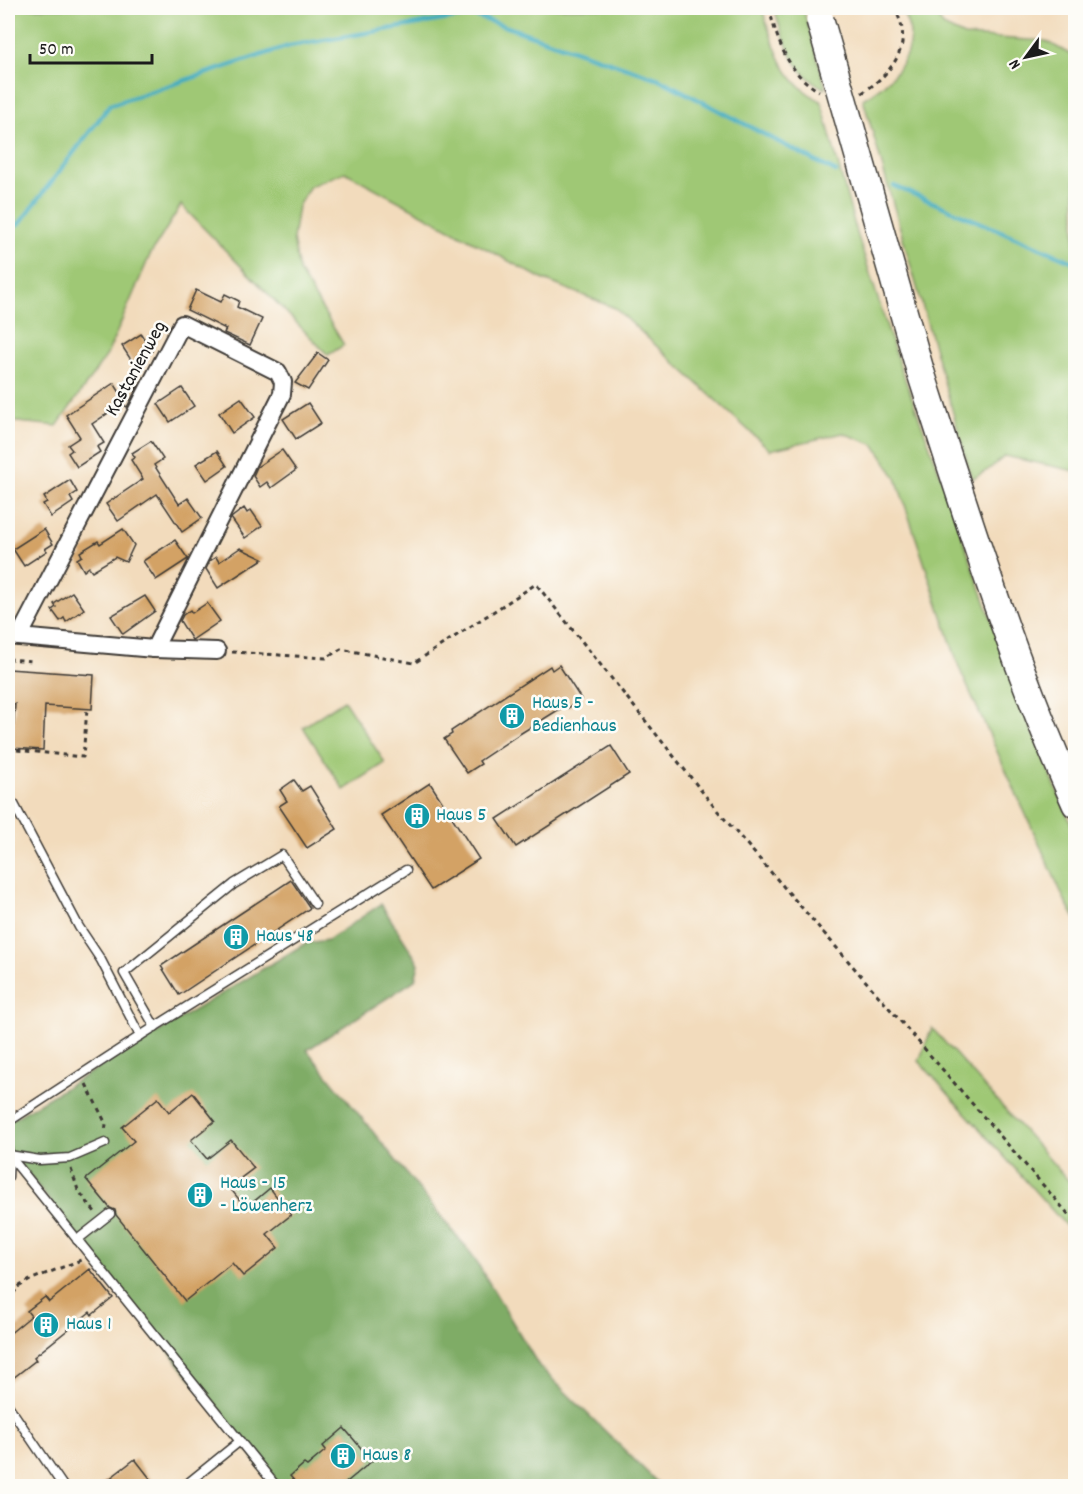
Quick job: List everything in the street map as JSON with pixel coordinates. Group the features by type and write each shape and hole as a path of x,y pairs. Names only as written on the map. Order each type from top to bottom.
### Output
{"highway":[{"path":"819,14 920,370 992,591 1031,696 1076,804"}],"street":[{"name":"Kastanienweg","path":"154,649 282,394 283,382 278,372 182,324 13,637 154,649 217,651"}],"lane":[{"path":"8,807 14,804 79,927 101,960 140,1036"},
{"path":"155,1027 124,973 234,884 282,855 315,904"},
{"path":"8,1121 406,870"},
{"path":"8,1152 40,1160 70,1158 105,1143"},
{"path":"8,1152 8,1177"},
{"path":"8,1152 276,1486"},
{"path":"77,1240 110,1214"},
{"path":"8,1405 63,1486"},
{"path":"188,1483 240,1441"}],"path":[{"path":"217,651 327,658 341,649 414,663 536,584 716,809 1076,1222"},
{"path":"8,659 34,662"},
{"path":"8,749 83,757 87,709"},
{"path":"82,1075 105,1124 105,1143"},
{"path":"70,1158 72,1176 78,1190 102,1220"},
{"path":"8,1301 18,1287 32,1279 91,1256"}],"green space":[{"path":"8,8 762,8 781,62 797,84 821,101 856,230 896,355 1026,717 1075,833 1075,918 960,670 896,478 875,445 843,433 770,450 615,308 542,279 345,172 310,186 298,206 293,239 299,271 344,345 328,355 181,205 150,255 107,355 57,426 8,421"},
{"path":"774,8 803,8 826,89 814,83 797,65 786,44"},
{"path":"904,8 932,8 943,26 964,36 1046,41 1075,57 1075,471 1005,456 972,479 863,99 889,80 902,63 909,44 910,33 902,10"},
{"path":"344,700 385,763 344,790 303,727"},
{"path":"381,904 419,964 415,980 307,1050 473,1256 539,1366 661,1486 276,1486 8,1149 8,1122 306,943 328,940"},
{"path":"932,1028 1075,1188 1075,1236 919,1061"}],"building":[{"path":"196,290 221,302 225,294 239,301 237,307 262,319 250,345 224,333 226,329 187,310"},
{"path":"141,334 152,351 133,363 122,346"},
{"path":"318,353 328,360 308,390 295,383"},
{"path":"114,383 122,396 138,386 127,407 122,404 92,424 104,443 97,447 100,452 77,467 68,453 72,450 68,445 80,437 66,415"},
{"path":"182,388 194,406 170,422 158,404"},
{"path":"241,398 255,417 232,433 219,413"},
{"path":"308,403 321,423 296,439 283,419"},
{"path":"151,441 163,459 154,465 179,504 188,498 202,518 182,532 157,494 118,521 106,504 143,479 131,460 135,457 132,453"},
{"path":"282,450 296,470 271,488 267,482 260,487 253,476 257,467"},
{"path":"217,451 227,466 207,480 196,464"},
{"path":"70,480 77,492 70,497 73,502 51,517 43,504 47,502 44,497"},
{"path":"244,508 247,513 251,510 262,526 245,538 231,518"},
{"path":"44,529 53,544 45,549 47,551 24,566 13,549"},
{"path":"123,529 134,545 126,562 115,557 92,571 89,567 84,571 77,559 82,556 80,552 98,541 100,544"},
{"path":"175,540 188,559 156,580 143,561"},
{"path":"240,548 263,559 218,588 206,569 210,561 216,557 219,562"},
{"path":"72,592 84,609 66,622 64,618 60,621 52,610 56,607 54,604"},
{"path":"145,596 155,611 123,634 111,616"},
{"path":"207,603 220,621 192,640 180,621 183,615 190,610 192,613"},
{"name":"Haus 5 - Bedienhaus","path":"559,665 581,699 568,708 566,705 518,735 479,761 481,764 467,773 444,739 452,734 451,731 550,666 552,670"},
{"path":"8,669 94,675 92,709 45,706 43,750 12,748 15,704 8,703"},
{"name":"Haus 5 - Bedienhaus","path":"611,746 629,774 516,847 497,819"},
{"path":"294,780 302,791 310,786 337,829 307,848 279,806 287,801 280,790"},
{"path":"430,783 479,859 431,890 381,815"},
{"name":"Haus 48","path":"291,880 310,908 179,995 161,966"},
{"name":"Haus - 15 - Löwenherz","path":"193,1093 215,1121 191,1140 207,1159 231,1140 254,1168 229,1187 246,1208 270,1188 291,1215 267,1234 278,1248 243,1276 232,1263 185,1301 116,1215 115,1210 110,1208 86,1179 134,1141 122,1127 158,1098 169,1112"},
{"name":"Haus 1","path":"90,1269 113,1298 92,1315 90,1312 34,1357 36,1360 8,1382 8,1335 31,1316 27,1311 45,1297 49,1302"},
{"name":"Haus 8","path":"344,1428 372,1461 342,1486 299,1486 290,1476 304,1464 307,1466 326,1450 323,1446"},
{"path":"135,1459 156,1486 100,1486"}],"waterway":[{"path":"8,230 20,223 110,105 289,46 472,15 659,79 836,172"},
{"path":"894,186 1076,263"}],"place":[{"name":"Haus 5 - Bedienhaus","path":"512,716"},
{"name":"Haus 5","path":"417,816"},
{"name":"Haus 48","path":"236,937"},
{"name":"Haus - 15 - Löwenherz","path":"200,1195"},
{"name":"Haus 1","path":"46,1325"},
{"name":"Haus 8","path":"343,1456"}]}
